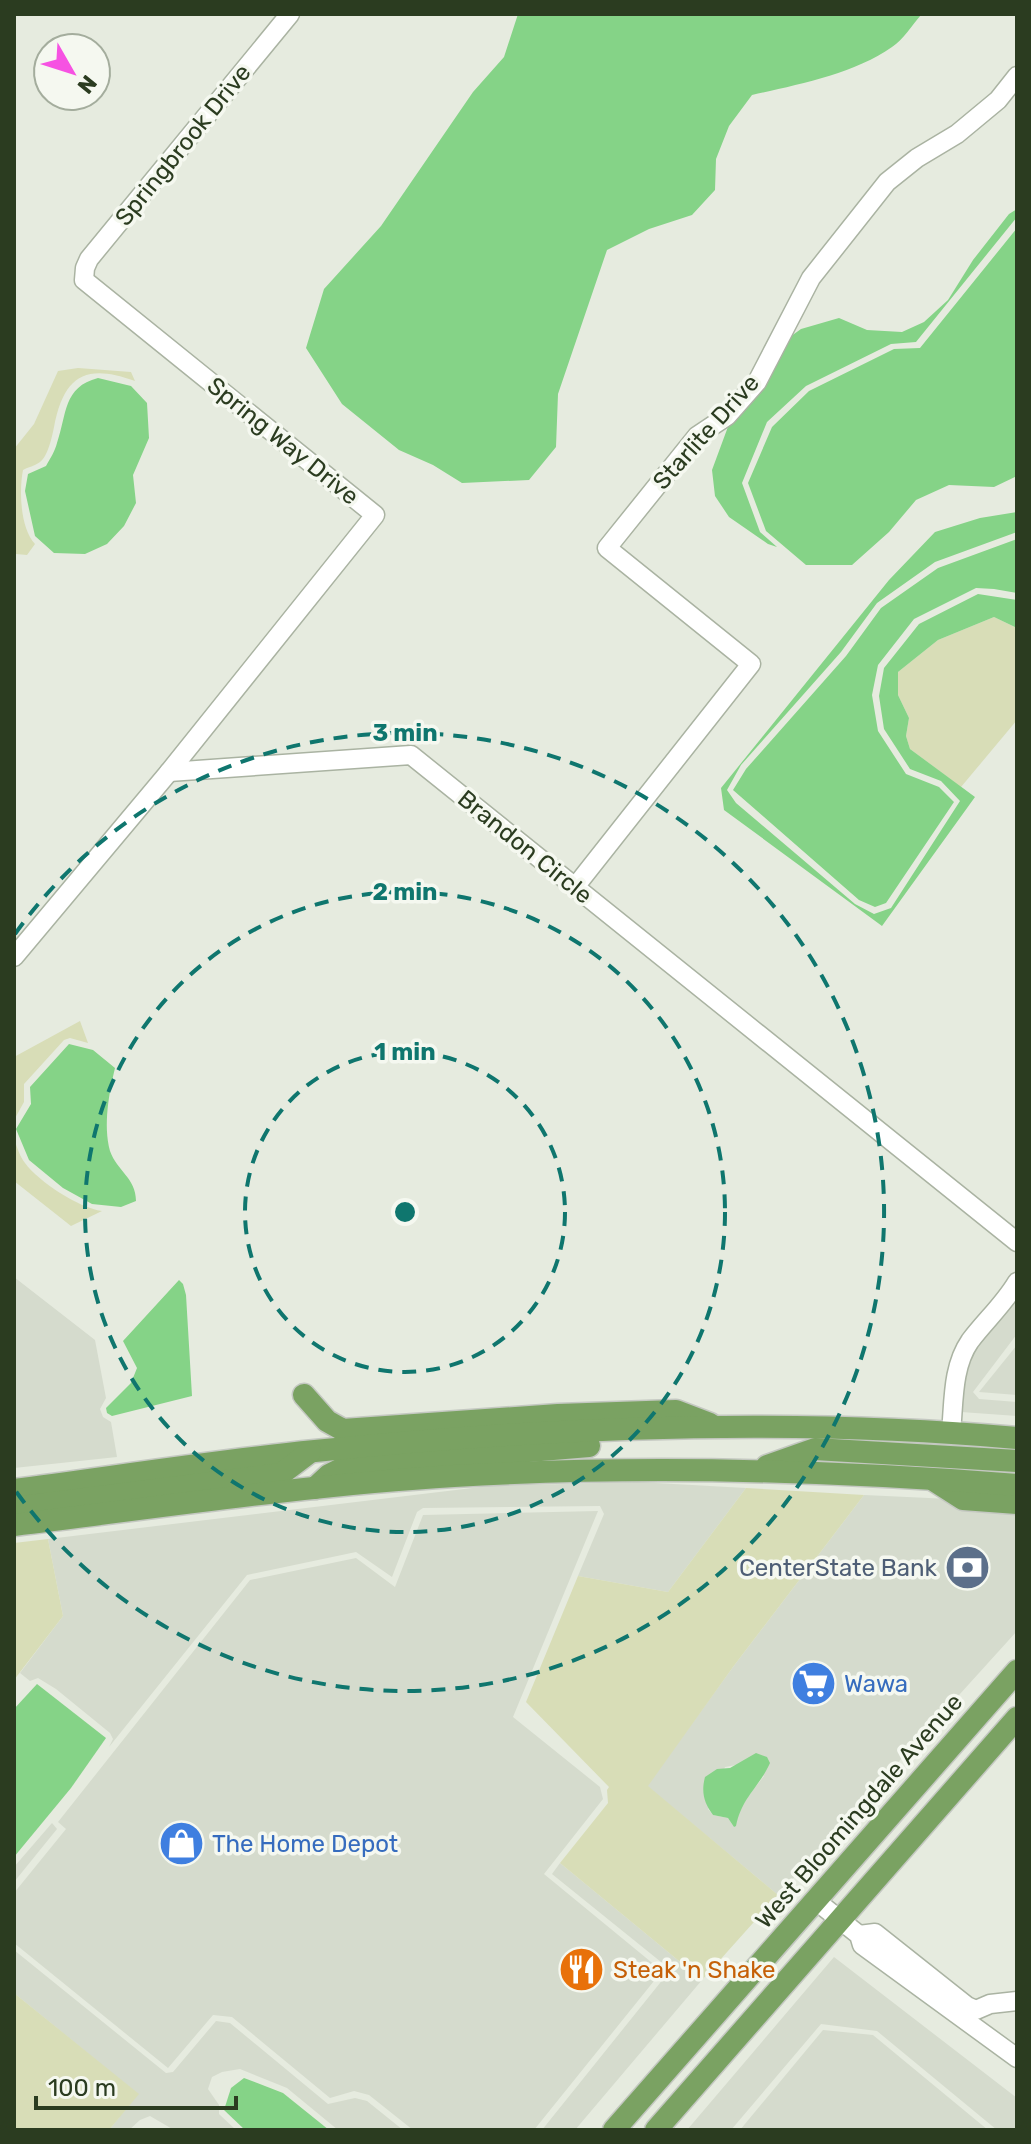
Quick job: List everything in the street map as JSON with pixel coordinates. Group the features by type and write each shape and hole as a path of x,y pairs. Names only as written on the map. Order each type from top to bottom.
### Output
{"main road":[{"path":"304,1395 327,1421 343,1430 558,1415 676,1411 722,1428"},
{"path":"14,1490 311,1451 465,1438 649,1429 867,1428 1017,1438"},
{"path":"314,1488 329,1475 347,1466 603,1444 649,1429"},
{"path":"755,1470 815,1449 1017,1461"},
{"path":"14,1508 281,1474 311,1451"},
{"path":"14,1525 314,1488 523,1473 755,1470 1017,1485"},
{"path":"930,1478 963,1499 1017,1503"},
{"name":"West Bloomingdale Avenue","path":"614,2130 1017,1671"},
{"path":"656,2130 1015,1725"}],"street":[{"name":"Springbrook Drive","path":"84,280 89,259 290,14"},
{"name":"Starlite Drive","path":"575,887 751,664 607,548 697,436 727,416 757,382 811,278 887,182 917,158 957,134 998,100 1017,76"},
{"name":"Spring Way Drive","path":"84,280 375,515 169,772"},
{"name":"Brandon Circle","path":"169,772 411,755 1017,1242"},
{"path":"14,957 169,772"},
{"path":"951,1432 956,1379 965,1349 1017,1282"},
{"path":"815,1900 859,1935 862,1945 1017,2058"},
{"path":"859,1935 875,1933 976,2010 990,2004 1017,2001"}],"shaded area":[{"path":"518,14 921,15 896,44 877,56 824,77 752,95 729,126 716,159 715,190 692,215 649,229 607,250 558,394 556,447 529,480 462,483 433,465 399,450 342,404 306,348 324,289 381,226 473,92 504,57"},
{"path":"1017,209 1017,217 916,342 891,344 806,386 767,422 742,483 760,532 777,547 729,517 715,496 712,470 729,424 787,339 801,329 839,318 867,330 902,332 924,322 948,300 973,260 1009,214"},
{"path":"1017,228 1017,476 994,487 949,485 916,500 889,532 852,565 806,565 766,531 748,483 772,427 809,391 894,349 920,348"},
{"path":"78,368 131,372 135,381 103,373 90,374 71,385 64,395 43,459 23,470 22,508 26,528 35,544 27,555 16,554 14,449 34,424 58,371"},
{"path":"98,378 131,386 147,403 149,438 133,475 136,503 124,526 107,544 85,554 54,553 35,536 25,491 28,474 46,466 51,458 72,395 87,382"},
{"path":"1017,512 1017,532 935,562 877,603 841,652 741,765 727,790 736,803 855,904 874,914 891,908 960,801 941,781 910,769 884,729 879,696 884,668 919,624 978,594 1017,600 1017,628 994,617 938,640 898,672 898,695 909,718 906,736 910,749 975,797 882,926 724,810 721,788 889,580 935,532 980,518"},
{"path":"1017,539 1017,593 976,588 914,619 878,665 872,695 878,731 906,774 939,787 954,802 886,903 875,907 859,900 733,790 746,769 846,656 881,608 938,568"},
{"path":"994,617 1017,628 1017,720 961,787 910,749 906,736 909,718 898,695 898,672 938,640"},
{"path":"80,1021 88,1043 70,1038 64,1040 24,1084 24,1102 14,1120 14,1057"},
{"path":"69,1044 93,1050 115,1068 108,1109 108,1141 113,1158 133,1186 136,1201 121,1207 92,1204 63,1188 29,1160 16,1129 31,1104 30,1087"},
{"path":"14,1139 23,1161 40,1178 71,1200 102,1211 71,1226 14,1181"},
{"path":"14,1277 95,1340 106,1398 100,1409 103,1417 111,1422 117,1457 14,1468"},
{"path":"179,1280 186,1295 192,1396 112,1416 106,1408 131,1383 137,1368 123,1341"},
{"path":"1017,1296 1017,1334 973,1392 979,1399 1017,1402 1017,1416 961,1412 963,1380 971,1353"},
{"path":"1017,1345 1017,1395 979,1392"},
{"path":"638,1482 746,1488 668,1592 578,1576 604,1514 600,1506 423,1508 417,1512 392,1577 356,1552 247,1575 109,1747 113,1739 110,1733 56,1689 38,1678 30,1681 20,1673 63,1616 48,1539 489,1486"},
{"path":"746,1488 864,1495 733,1667 648,1786 778,1895 702,1980 560,1863 608,1803 609,1787 526,1702 578,1576 668,1592"},
{"path":"864,1495 950,1499 1017,1511 1017,1631 778,1895 647,1786","holes":["736,1765 764,1776 743,1803 734,1827 728,1818 713,1815 708,1809 725,1767"]},
{"path":"598,1511 513,1717 600,1787 603,1799 544,1874 662,1971 534,2130 413,2130 369,2095 354,2091 330,2098 232,2017 213,2015 168,2068 14,1943 14,1893 66,1829 58,1822 250,1580 356,1558 395,1587 423,1515"},
{"path":"48,1539 63,1616 14,1680 14,1543"},
{"path":"37,1684 106,1738 71,1788 14,1857 14,1709"},
{"path":"756,1753 767,1757 770,1763 746,1800 734,1827 728,1818 713,1815 710,1811 703,1792 705,1777 717,1769 730,1768"},
{"path":"52,1823 57,1829 14,1882 14,1867"},
{"path":"560,1863 702,1980 575,2130 542,2130 668,1973 666,1966 552,1874"},
{"path":"14,1950 166,2073 173,2072 216,2021 230,2023 328,2104 355,2098 367,2101 403,2130 338,2130 287,2088 240,2069 212,2077 208,2089 219,2105 219,2114 236,2130 174,2130 150,2116 129,2130 109,2130 138,2094 14,1993"},
{"path":"834,1957 1017,2098 1017,2130 997,2130 877,2031 821,2024 731,2130 687,2130"},
{"path":"14,1993 139,2094 109,2130 14,2130"},
{"path":"823,2030 873,2035 988,2130 740,2130"},
{"path":"244,2078 283,2093 329,2130 245,2130 224,2110 231,2088"}],"place":[{"name":"CenterState Bank","path":"968,1568"},
{"name":"Wawa","path":"813,1684"},
{"name":"The Home Depot","path":"181,1844"},
{"name":"Steak 'n Shake","path":"582,1970"}]}
